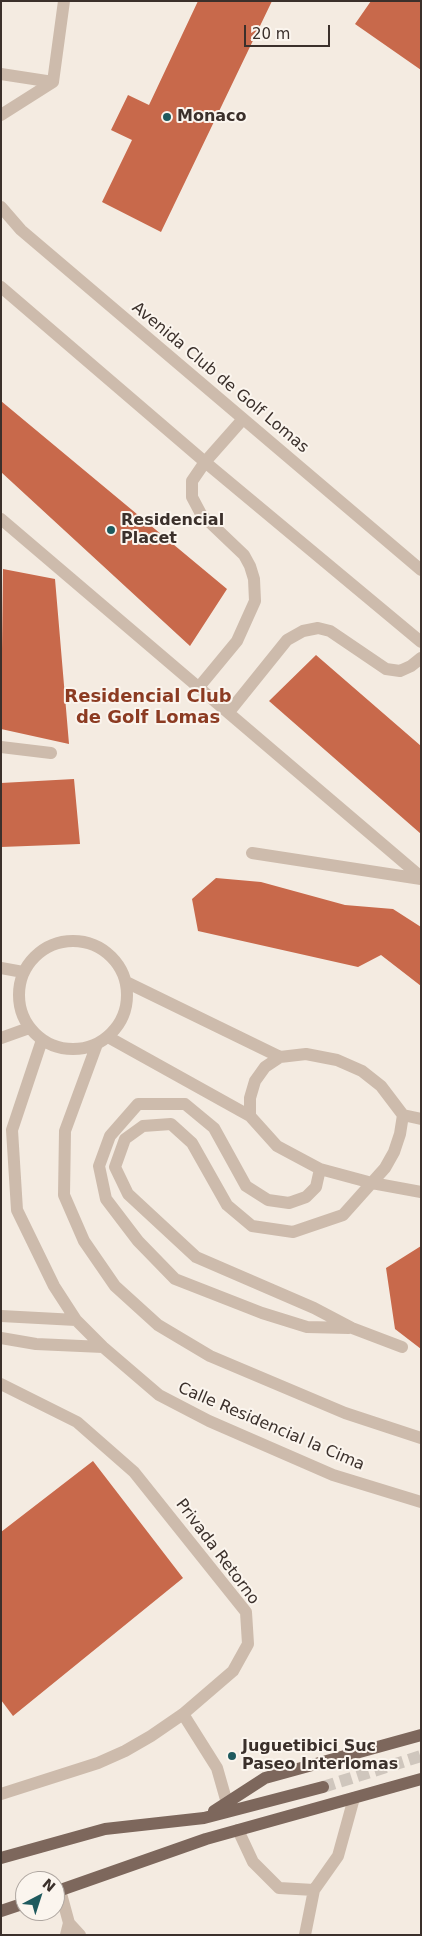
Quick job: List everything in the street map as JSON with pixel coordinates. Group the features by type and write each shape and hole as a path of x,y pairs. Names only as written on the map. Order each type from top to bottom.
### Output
{"main road":[{"path":"204,1818 265,1778 421,1735"},
{"path":"65,1889 206,1839 421,1779"},
{"path":"1,1858 105,1829 204,1818 323,1786"},
{"path":"1,1911 15,1906"}],"street":[{"path":"1,115 53,82 64,1"},
{"path":"1,74 53,82"},
{"name":"Avenida Club de Golf Lomas","path":"1,207 21,230 421,570"},
{"path":"1,287 205,462 421,642"},
{"path":"199,687 237,641 254,601 254,579 244,555 201,514 192,497 192,481 205,462 243,419"},
{"path":"1,519 421,878"},
{"path":"229,712 287,640 303,630 318,628 330,631 386,669 400,671 411,666 421,658"},
{"path":"1,747 51,753"},
{"path":"252,853 421,878"},
{"path":"72,940 84,942 106,952 115,960 126,982 125,1012 118,1026 97,1044 83,1049 69,1050 54,1047 42,1040 29,1028 22,1015 18,1000 18,986 23,972 33,957 48,946 72,940"},
{"path":"1,968 23,972"},
{"path":"126,982 280,1057"},
{"path":"1,1038 29,1028"},
{"path":"108,1036 250,1116 277,1146 320,1169 372,1183 421,1192"},
{"name":"Calle Residencial la Cima","path":"42,1040 12,1130 17,1210 54,1286 76,1320 103,1348 159,1395 209,1421 333,1475 421,1502"},
{"path":"97,1044 65,1131 64,1195 84,1241 116,1286 158,1325 210,1356 345,1413 421,1438"},
{"path":"250,1116 250,1098 255,1081 265,1067 280,1057 306,1054 337,1060 362,1071 381,1086 403,1115 421,1119"},
{"path":"320,1169 316,1188 306,1197 289,1203 268,1200 246,1186 214,1128 185,1104 138,1104 110,1136 99,1166 106,1199 138,1241 175,1279 262,1313 307,1327 352,1328"},
{"path":"402,1346 352,1328 314,1308 196,1257 128,1194 115,1167 125,1140 137,1130 143,1126 171,1124 192,1143 227,1205 252,1226 293,1232 343,1216 385,1168 394,1152 400,1134 403,1115"},
{"path":"1,1316 76,1320"},
{"path":"1,1338 36,1344 103,1348"},
{"name":"Privada Retorno","path":"1,1384 77,1422 134,1472 246,1612 248,1644 233,1671 183,1714 131,1747 98,1763 1,1794"},
{"path":"183,1714 217,1768 227,1803"},
{"path":"305,1935 314,1890 338,1856 354,1798"},
{"path":"238,1830 253,1862 279,1888 314,1890"},
{"path":"67,1929 80,1935"}],"building":[{"name":"Monaco","path":"198,1 272,1 161,232 102,202 132,140 111,130 128,95 149,105"},
{"path":"371,1 421,1 421,70 355,24"},
{"name":"Residencial Placet","path":"1,401 227,589 190,646 1,472"},
{"path":"3,569 55,579 69,744 1,729"},
{"path":"316,655 421,746 421,834 269,701"},
{"path":"74,779 80,844 1,847 1,783"},
{"path":"216,878 261,882 345,905 393,909 421,927 421,986 381,955 358,967 198,931 192,899"},
{"path":"421,1246 421,1349 395,1329 386,1268"},
{"path":"93,1461 183,1578 13,1716 1,1700 1,1532"}],"tunnel":[{"path":"323,1787 421,1756"}],"place":[{"name":"Monaco","path":"167,117"},
{"name":"Residencial Placet","path":"111,530"},
{"name":"Juguetibici Suc Paseo Interlomas","path":"232,1756"}],"district":[{"name":"Residencial Club de Golf Lomas","path":"148,708"}]}
